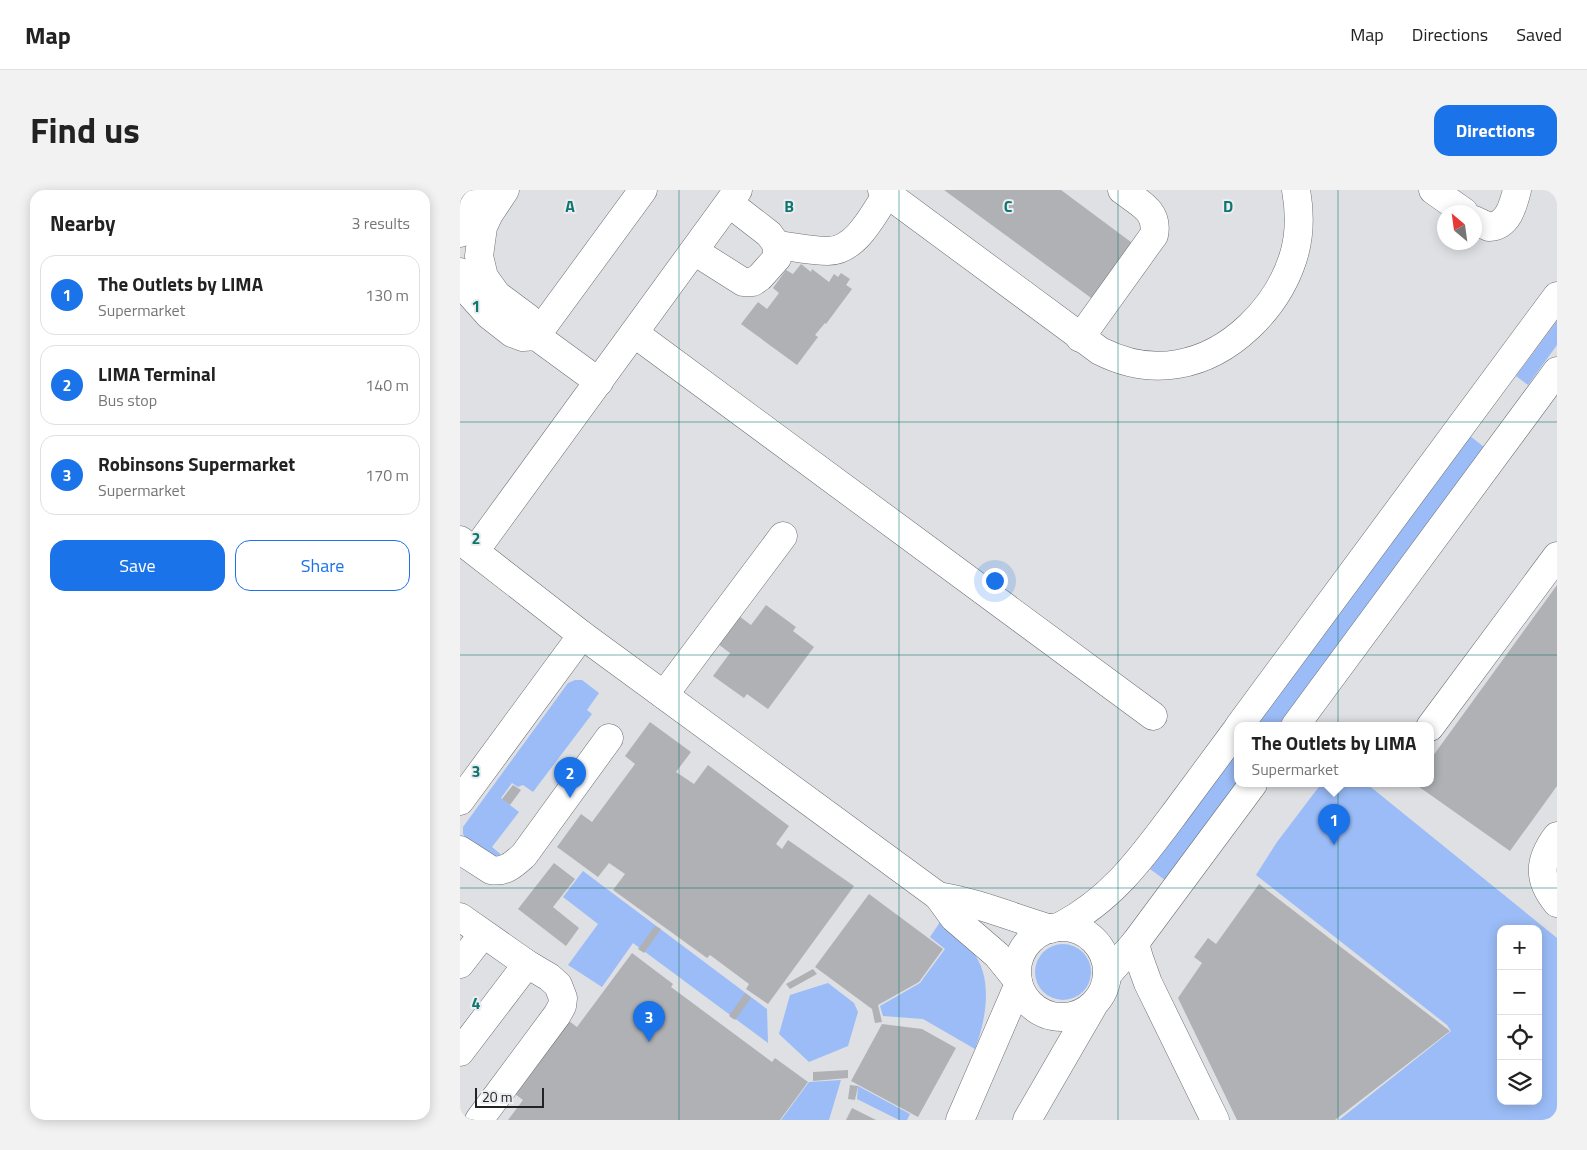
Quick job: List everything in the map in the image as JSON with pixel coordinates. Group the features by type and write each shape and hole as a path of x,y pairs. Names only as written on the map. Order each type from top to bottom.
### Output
{"street":[{"path":"460,234 468,215 484,190"},
{"path":"505,190 483,227 479,256 484,277 497,295 528,318 536,336 599,382"},
{"path":"460,272 472,296 489,315 512,333 523,337 536,336 643,190"},
{"path":"1080,338 1154,235 1156,226 1151,214 1122,190"},
{"path":"777,245 827,251 838,250 855,240 885,192 1100,351 1118,360 1156,366 1177,365 1217,351 1235,339 1259,316 1276,293 1294,257 1299,215 1296,190"},
{"path":"1433,190 1454,205"},
{"path":"1482,224 1489,227 1500,224 1509,214 1517,190"},
{"path":"694,251 735,279 743,282 753,282 777,258 777,245 734,197 694,251 634,333 599,382 468,545 582,635 938,896 954,918 997,955 1018,984 1027,1002 1041,1013 1059,1018 1077,1015 1093,1006"},
{"path":"1242,722 1557,296"},
{"path":"634,333 1153,716"},
{"path":"1298,722 1557,371"},
{"path":"664,695 782,536"},
{"path":"1434,722 1557,556"},
{"path":"460,801 582,635"},
{"path":"960,1120 1018,984 1016,966 1024,946 1039,933 1081,916 1114,888 1150,847 1234,732"},
{"path":"460,850 491,870 497,871 511,866 524,855 609,738"},
{"path":"1107,975 1135,943 1251,787"},
{"path":"1557,836 1545,854 1542,864 1547,887 1557,904"},
{"path":"938,896 963,900 1011,918 1055,928 1078,930 1094,940 1105,956 1107,975 1103,992 1027,1120"},
{"path":"460,917 527,964 549,977 558,985 562,992 562,1006 557,1015 479,1120"},
{"path":"460,964 483,934"},
{"path":"1135,943 1138,958 1148,983 1215,1120"},
{"path":"460,1052 527,964"}],"shaded area":[{"path":"1557,321 1557,345 1528,385 1516,376"},
{"path":"1470,436 1484,447 1281,722 1258,722"},
{"path":"582,680 599,693 587,710 592,714 533,792 523,785 518,787 512,783 501,798 519,812 492,847 504,857 495,858 465,837 463,827 568,683"},
{"path":"1234,755 1234,786 1165,880 1150,869"},
{"path":"1319,787 1371,787 1541,925 1497,925 1497,1105 1542,1105 1542,926 1557,938 1557,1120 1339,1120 1451,1031 1447,1025 1256,875 1277,842"},
{"path":"583,871 767,1009 768,1043 633,943 602,987 568,965 598,924 563,897"},
{"path":"940,922 969,947 979,961 983,973 986,986 985,1012 975,1049 923,1019 883,1016 880,1006 920,983 945,949 930,937"},
{"path":"1063,944 1074,946 1083,952 1089,961 1091,972 1089,983 1083,992 1074,998 1063,1000 1052,998 1043,992 1037,983 1035,972 1037,961 1043,952 1052,946"},
{"path":"828,983 854,1003 858,1012 848,1046 809,1062 779,1034 790,995"},
{"path":"841,1080 829,1120 781,1120 809,1082"},
{"path":"858,1086 910,1114 907,1120 899,1120 857,1099"}],"building":[{"path":"944,190 1061,190 1139,248 1098,303"},
{"path":"801,264 811,272 812,269 829,282 834,274 838,277 841,273 850,279 846,285 852,289 826,324 815,335 818,337 797,365 741,324 758,302 767,309 779,293 773,288 786,270 793,274"},
{"path":"1557,585 1557,786 1510,851 1419,787 1434,787 1434,754"},
{"path":"766,605 796,627 793,631 814,647 768,709 747,694 744,698 713,676 730,653 718,644 739,616 751,625"},
{"path":"650,722 691,752 676,772 694,784 708,765 789,826 776,844 782,849 788,840 854,886 768,1004 746,989 749,984 710,955 707,958 613,890 625,874 609,863 598,877 557,847 581,814 592,822 635,764 625,756"},
{"path":"513,785 521,790 510,805 502,799"},
{"path":"554,863 575,879 553,907 579,928 566,946 518,909"},
{"path":"1259,884 1450,1031 1335,1120 1237,1120 1178,998 1202,963 1194,957 1208,938 1216,944"},
{"path":"869,894 943,949 919,982 878,1005 882,1022 875,1023 872,1009 815,967"},
{"path":"655,926 661,929 644,953 638,949"},
{"path":"632,953 673,984 671,987 772,1062 775,1058 808,1082 780,1120 508,1120 523,1100 515,1094 569,1021 577,1027"},
{"path":"813,969 817,974 790,989 786,984"},
{"path":"745,993 751,998 735,1020 729,1016"},
{"path":"882,1024 922,1029 956,1048 918,1117 851,1081"},
{"path":"848,1070 848,1078 813,1081 813,1072"},
{"path":"850,1085 858,1086 855,1100 848,1099"},
{"path":"852,1108 876,1120 846,1120"}],"place":[{"name":"LIMA Terminal","path":"570,798"},
{"name":"The Outlets by LIMA","path":"1334,845"},
{"name":"Robinsons Supermarket","path":"649,1042"}]}
